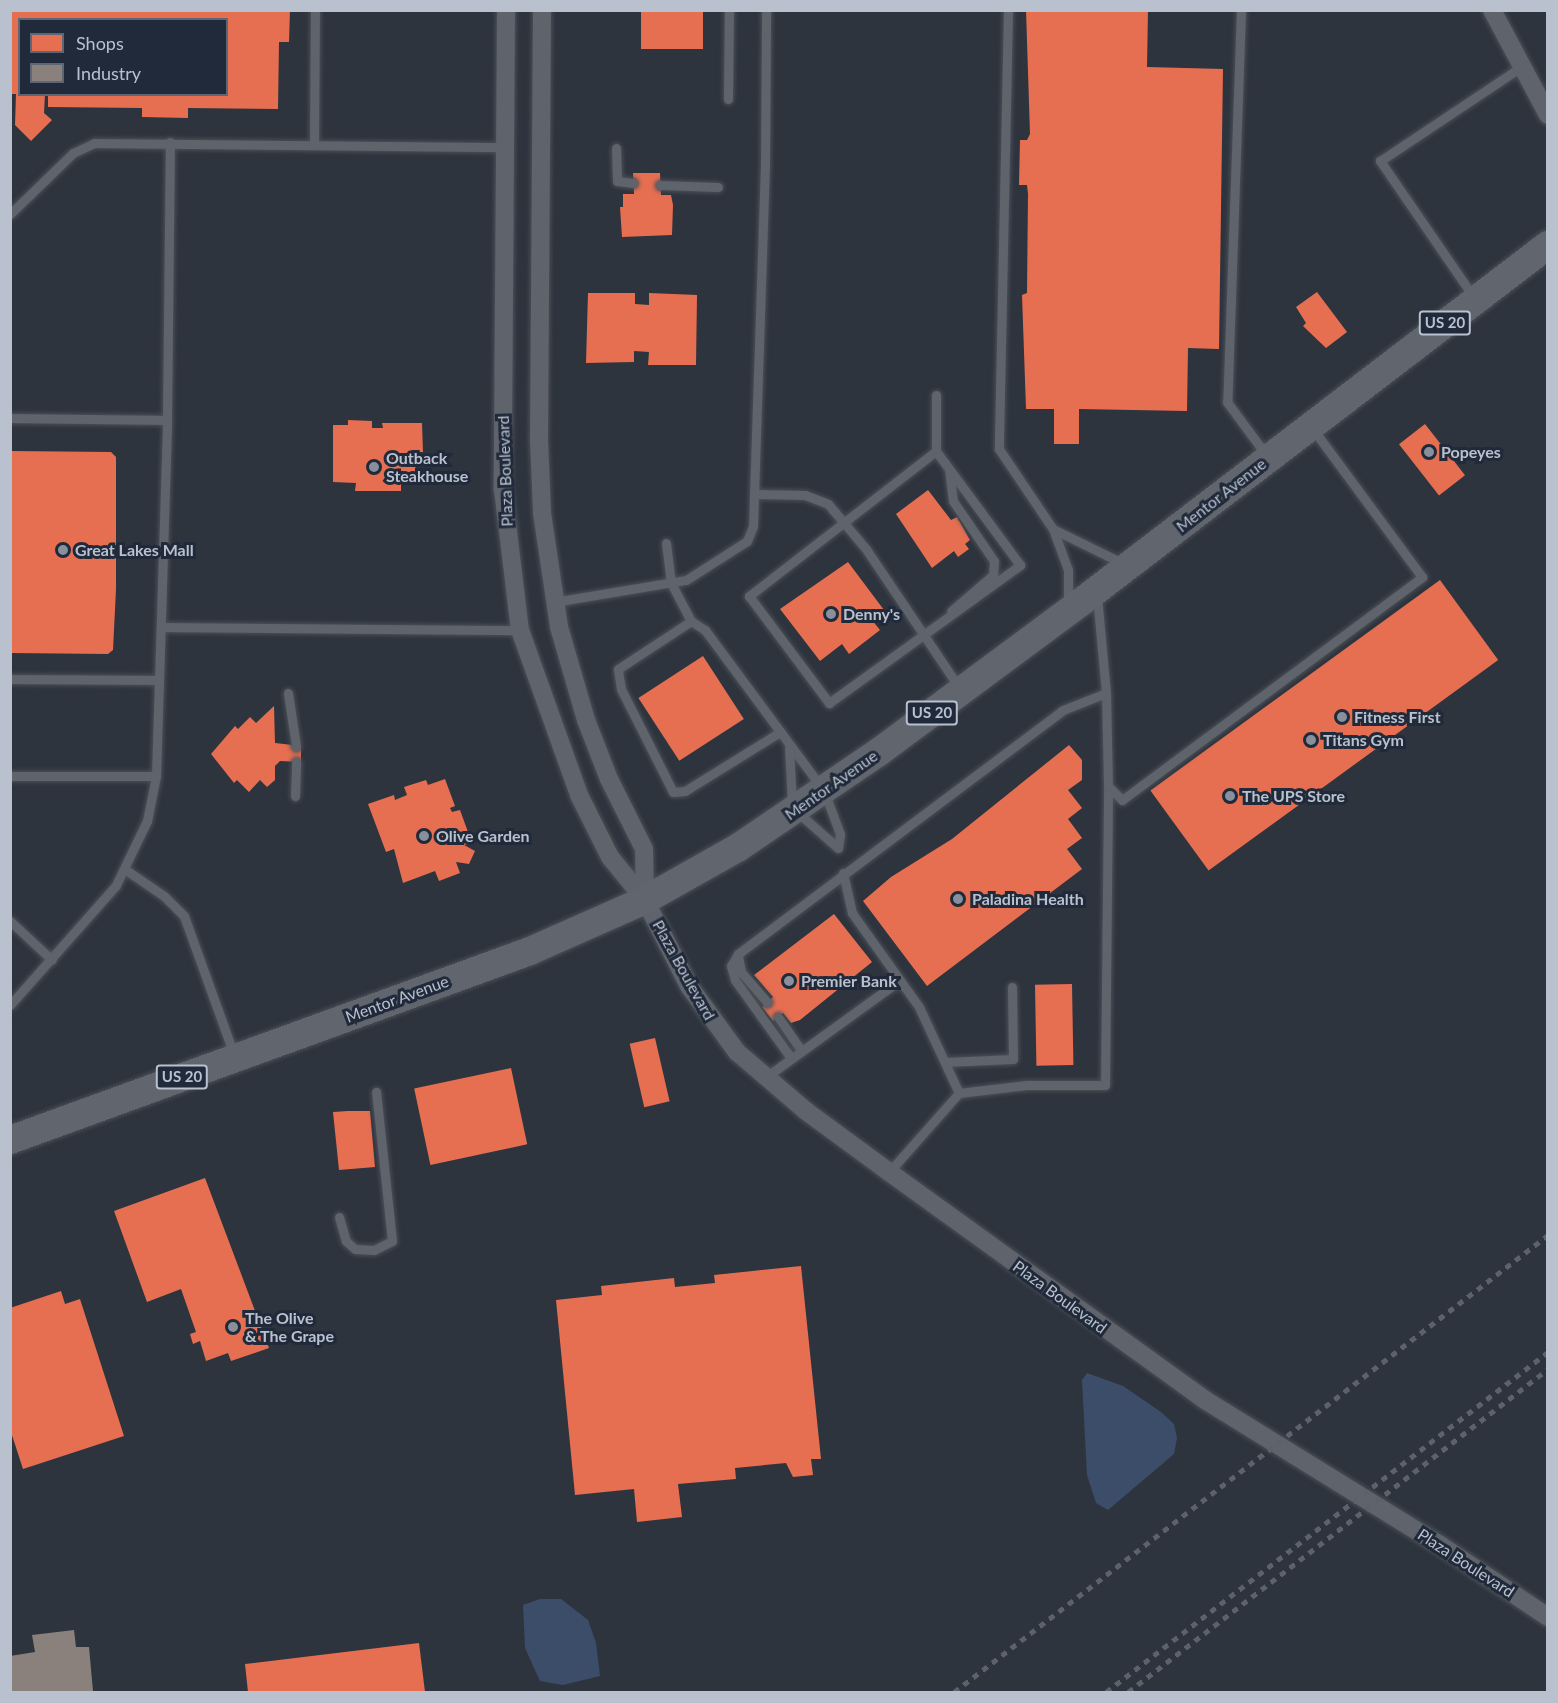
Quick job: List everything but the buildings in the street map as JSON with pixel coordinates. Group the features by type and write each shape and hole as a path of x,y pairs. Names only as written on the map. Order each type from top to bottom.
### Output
{"main road":[{"name":"Mentor Avenue","path":"10,1140 530,951 645,900 793,813 824,791 1067,613 1548,245"}],"street":[{"name":"Plaza Boulevard","path":"506,10 503,490 520,630 579,795 610,856 645,900 688,986 717,1029 765,1078 889,1172 1205,1400 1469,1563 1548,1617"},
{"name":"Plaza Boulevard","path":"542,10 539,440 542,513 554,602 586,720 609,779 644,849 645,900"},
{"path":"1492,10 1548,115"}],"lane":[{"path":"314,144 315,10"},
{"path":"728,99 729,10"},
{"path":"554,602 686,580 747,541 757,494 766,10"},
{"path":"1008,10 999,449 1053,529 1068,570 1067,613"},
{"path":"1241,10 1227,402 1269,458"},
{"path":"1476,301 1380,161 1521,67"},
{"path":"10,1005 52,960 126,870 147,821 156,776 167,420 170,142"},
{"path":"10,214 72,153 87,145 170,142 505,147"},
{"path":"616,148 617,181 633,183"},
{"path":"660,185 718,187"},
{"path":"936,395 936,451 1020,566 829,703 749,596 936,451"},
{"path":"10,418 167,420"},
{"path":"1108,786 1122,800 1422,577 1311,426"},
{"path":"945,620 956,605 993,575 994,561 953,501 949,469"},
{"path":"757,494 805,495 828,504 845,522 961,691"},
{"path":"1053,529 1129,566"},
{"path":"666,543 671,583 691,621 705,630 824,791 840,834 838,848 793,813 793,782 789,745"},
{"path":"889,1172 960,1093 1027,1084 1105,1085 1108,786 1106,693 1097,590"},
{"path":"691,621 618,669 621,689 673,792 685,790 780,732"},
{"path":"161,627 520,630"},
{"path":"10,679 158,680"},
{"path":"288,693 296,746"},
{"path":"791,1058 735,980 731,966 738,954 1063,710 1106,693"},
{"path":"295,796 296,762"},
{"path":"10,776 156,776"},
{"path":"126,870 164,896 184,916 236,1058"},
{"path":"843,873 852,913 919,1007 960,1093"},
{"path":"10,921 52,960"},
{"path":"738,954 741,972 767,1002"},
{"path":"765,1078 900,980"},
{"path":"945,1062 1013,1059 1012,987"},
{"path":"778,1017 801,1050"},
{"path":"339,1217 346,1241 355,1249 374,1250 392,1241 376,1092"}],"water":[{"path":"1087,1373 1123,1386 1161,1412 1174,1424 1177,1438 1174,1454 1108,1510 1096,1503 1087,1475 1082,1380"},
{"path":"540,1599 561,1599 588,1620 596,1643 600,1676 563,1685 540,1681 525,1648 523,1605"}],"railway":[{"path":"954,1692 1548,1235"},
{"path":"1106,1692 1548,1352"},
{"path":"1128,1692 1548,1369"}],"place":[{"name":"Popeyes","path":"1429,452"},
{"name":"Outback Steakhouse","path":"374,467"},
{"name":"Great Lakes Mall","path":"63,550"},
{"name":"Denny's","path":"831,614"},
{"name":"Fitness First","path":"1342,717"},
{"name":"Titans Gym","path":"1311,740"},
{"name":"The UPS Store","path":"1230,796"},
{"name":"Olive Garden","path":"424,836"},
{"name":"Paladina Health","path":"958,899"},
{"name":"Premier Bank","path":"789,981"},
{"name":"The Olive & The Grape","path":"233,1327"}]}
